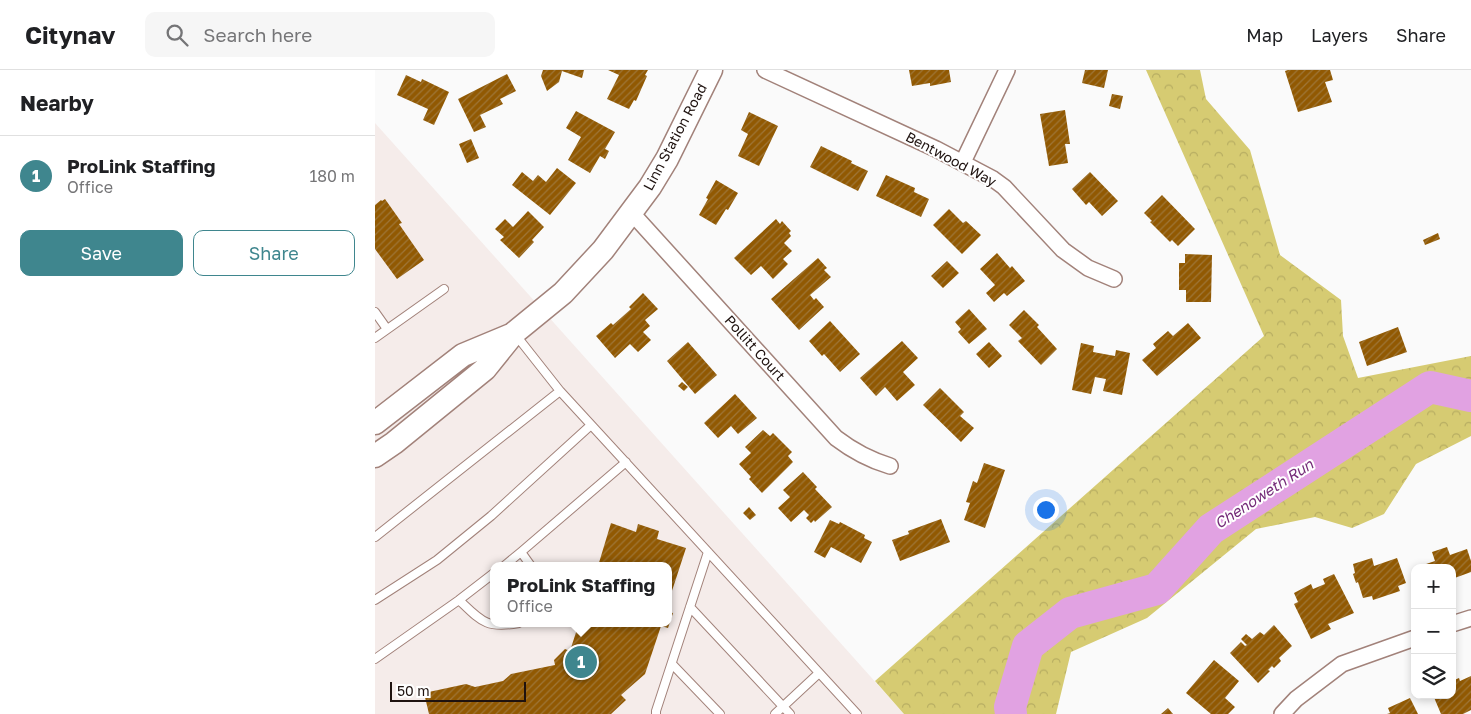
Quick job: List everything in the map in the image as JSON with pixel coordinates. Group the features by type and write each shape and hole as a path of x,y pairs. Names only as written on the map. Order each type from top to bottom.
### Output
{"street":[{"name":"Linn Station Road","path":"375,456 485,368 514,333 563,293 603,250 650,187 667,159 711,70"},
{"name":"Bentwood Way","path":"765,70 963,162 993,178 1004,187 1063,250 1087,268 1114,279"},
{"path":"963,162 1007,70"},
{"name":"Pollitt Court","path":"631,212 836,438 847,447 873,461 890,466"},
{"name":"Linn Station Road","path":"375,423 463,355 514,333"},
{"path":"1456,623 1471,618"},
{"path":"1282,714 1295,699 1343,664 1411,639"}],"lane":[{"path":"375,338 444,289"},
{"path":"375,312 387,329"},
{"path":"514,333 591,425 857,714"},
{"path":"375,537 561,391"},
{"path":"375,600 445,554 491,516 591,425"},
{"path":"508,562 625,462"},
{"path":"521,552 528,562"},
{"path":"656,714 708,552"},
{"path":"375,659 490,576"},
{"path":"459,600 481,621 490,623"},
{"path":"690,607 790,714"},
{"path":"671,664 720,714"},
{"path":"775,714 819,673"}],"shaded area":[{"path":"375,123 904,714 375,714"}],"green space":[{"path":"1146,70 1200,70 1206,99 1250,150 1280,255 1341,300 1343,336 1358,378 1471,356 1471,436 1416,464 1384,514 1352,528 1315,517 1256,529 1147,618 1071,652 1056,714 904,714 875,681 1264,336"}],"building":[{"path":"543,70 584,70 582,78 562,71 559,82 547,91 541,76"},
{"path":"608,70 648,70 636,101 634,100 629,109 607,99 619,75"},
{"path":"909,70 949,70 951,82 930,86 930,83 912,86"},
{"path":"1085,70 1108,70 1104,88 1082,83"},
{"path":"1330,70 1333,80 1325,82 1332,102 1298,112 1285,71"},
{"path":"507,74 516,91 500,99 503,104 480,115 486,127 474,132 458,99"},
{"path":"406,75 421,82 422,79 449,92 434,125 423,120 428,109 397,95"},
{"path":"1112,94 1123,96 1120,109 1109,106"},
{"path":"1065,110 1070,144 1065,144 1068,163 1049,166 1040,114"},
{"path":"576,111 615,132 605,149 609,151 605,159 600,156 590,173 568,160 581,137 566,128"},
{"path":"749,112 778,126 759,166 738,156 748,134 741,130"},
{"path":"471,139 479,158 467,163 459,144"},
{"path":"821,146 868,171 858,191 810,167"},
{"path":"557,168 576,183 550,215 512,185 522,172 533,181 538,175 546,182"},
{"path":"1090,172 1118,201 1102,216 1089,202 1086,205 1072,189"},
{"path":"886,175 915,188 914,192 929,199 921,217 876,196"},
{"path":"716,180 738,193 716,225 699,215"},
{"path":"1162,195 1195,229 1178,246 1172,240 1170,242 1150,222 1152,221 1144,213"},
{"path":"385,199 402,223 399,224 424,260 397,279 375,249 375,205"},
{"path":"949,209 963,223 966,221 981,235 962,254 933,225"},
{"path":"528,211 544,227 532,240 534,242 519,258 500,240 504,237 495,229 505,219 513,227"},
{"path":"776,219 780,224 782,221 791,231 789,233 791,236 784,243 792,251 783,259 788,264 773,279 761,266 751,275 734,258"},
{"path":"1438,233 1440,239 1425,245 1423,240"},
{"path":"997,253 1025,281 1007,296 1004,293 994,302 986,293 995,285 980,269"},
{"path":"1185,254 1212,255 1211,302 1186,302 1186,290 1179,290 1179,263 1185,263"},
{"path":"818,258 827,268 824,270 831,277 810,295 814,300 816,298 824,307 799,330 771,299"},
{"path":"947,261 959,273 943,288 931,276"},
{"path":"643,293 658,309 645,320 650,326 643,332 651,340 638,352 630,344 615,358 596,336 611,323 613,325 631,309 629,307"},
{"path":"969,309 987,329 969,344 958,332 961,329 955,322"},
{"path":"1024,310 1039,325 1037,327 1057,349 1041,365 1018,341 1022,338 1009,325"},
{"path":"830,321 860,354 840,372 809,341"},
{"path":"1188,323 1201,338 1157,376 1142,360 1156,348 1153,344 1168,331 1173,336"},
{"path":"1398,327 1407,352 1367,366 1359,342"},
{"path":"902,341 918,358 903,372 915,385 897,401 885,387 876,396 860,378"},
{"path":"688,342 717,375 695,394 667,361"},
{"path":"989,342 1002,356 989,368 976,354"},
{"path":"1081,343 1094,346 1093,352 1115,356 1116,350 1130,353 1122,395 1103,391 1106,379 1095,377 1091,394 1072,390"},
{"path":"682,382 688,387 684,391 678,386"},
{"path":"940,388 964,412 960,416 974,428 961,442 923,405"},
{"path":"735,394 757,418 738,434 731,426 718,438 704,423"},
{"path":"763,430 770,436 773,433 792,452 788,456 793,462 762,493 739,464 751,453 745,447"},
{"path":"984,463 1005,470 985,528 964,520 970,503 966,502 973,481 977,483"},
{"path":"803,472 817,487 815,489 832,507 815,522 814,520 811,523 806,518 809,515 804,510 791,522 778,508 790,497 783,490"},
{"path":"749,507 756,515 750,520 743,513"},
{"path":"941,519 950,542 900,561 892,540 909,534 908,531"},
{"path":"830,520 839,524 840,522 865,535 864,538 872,542 861,563 831,547 825,558 814,552"},
{"path":"611,523 636,532 638,524 659,531 657,539 686,548 672,591 672,562 599,562"},
{"path":"1447,547 1450,555 1467,549 1471,561 1471,572 1456,578 1456,564 1426,564 1435,561 1432,552"},
{"path":"1372,558 1374,566 1397,558 1406,583 1398,586 1400,591 1373,600 1372,596 1363,598 1358,582 1356,583 1353,574 1355,573 1353,564"},
{"path":"1334,574 1354,613 1328,624 1331,629 1311,639 1294,604 1298,602 1294,593 1311,584 1313,589 1325,584 1323,579"},
{"path":"1274,625 1292,646 1279,658 1281,661 1274,668 1272,666 1268,670 1270,671 1258,683 1230,653 1241,642 1245,646 1247,645 1241,639 1246,634 1252,639 1260,632 1264,635"},
{"path":"578,627 661,627 645,674 621,695 626,700 611,714 429,714 424,693 466,684 475,687 503,681 511,674 555,665 554,660 565,649 570,651"},
{"path":"1214,660 1239,681 1225,698 1235,707 1228,714 1211,714 1186,693"},
{"path":"1471,676 1471,710 1463,714 1441,714 1435,699 1456,699 1456,679 1459,678 1460,681"},
{"path":"1410,698 1418,714 1387,714 1390,713 1388,708"},
{"path":"1168,708 1173,714 1161,714"}],"waterway":[{"name":"Chenoweth Run","path":"1011,714 1010,707 1028,646 1070,613 1157,589 1211,529 1430,387 1471,396"}],"place":[{"name":"ProLink Staffing","path":"581,662"}]}
